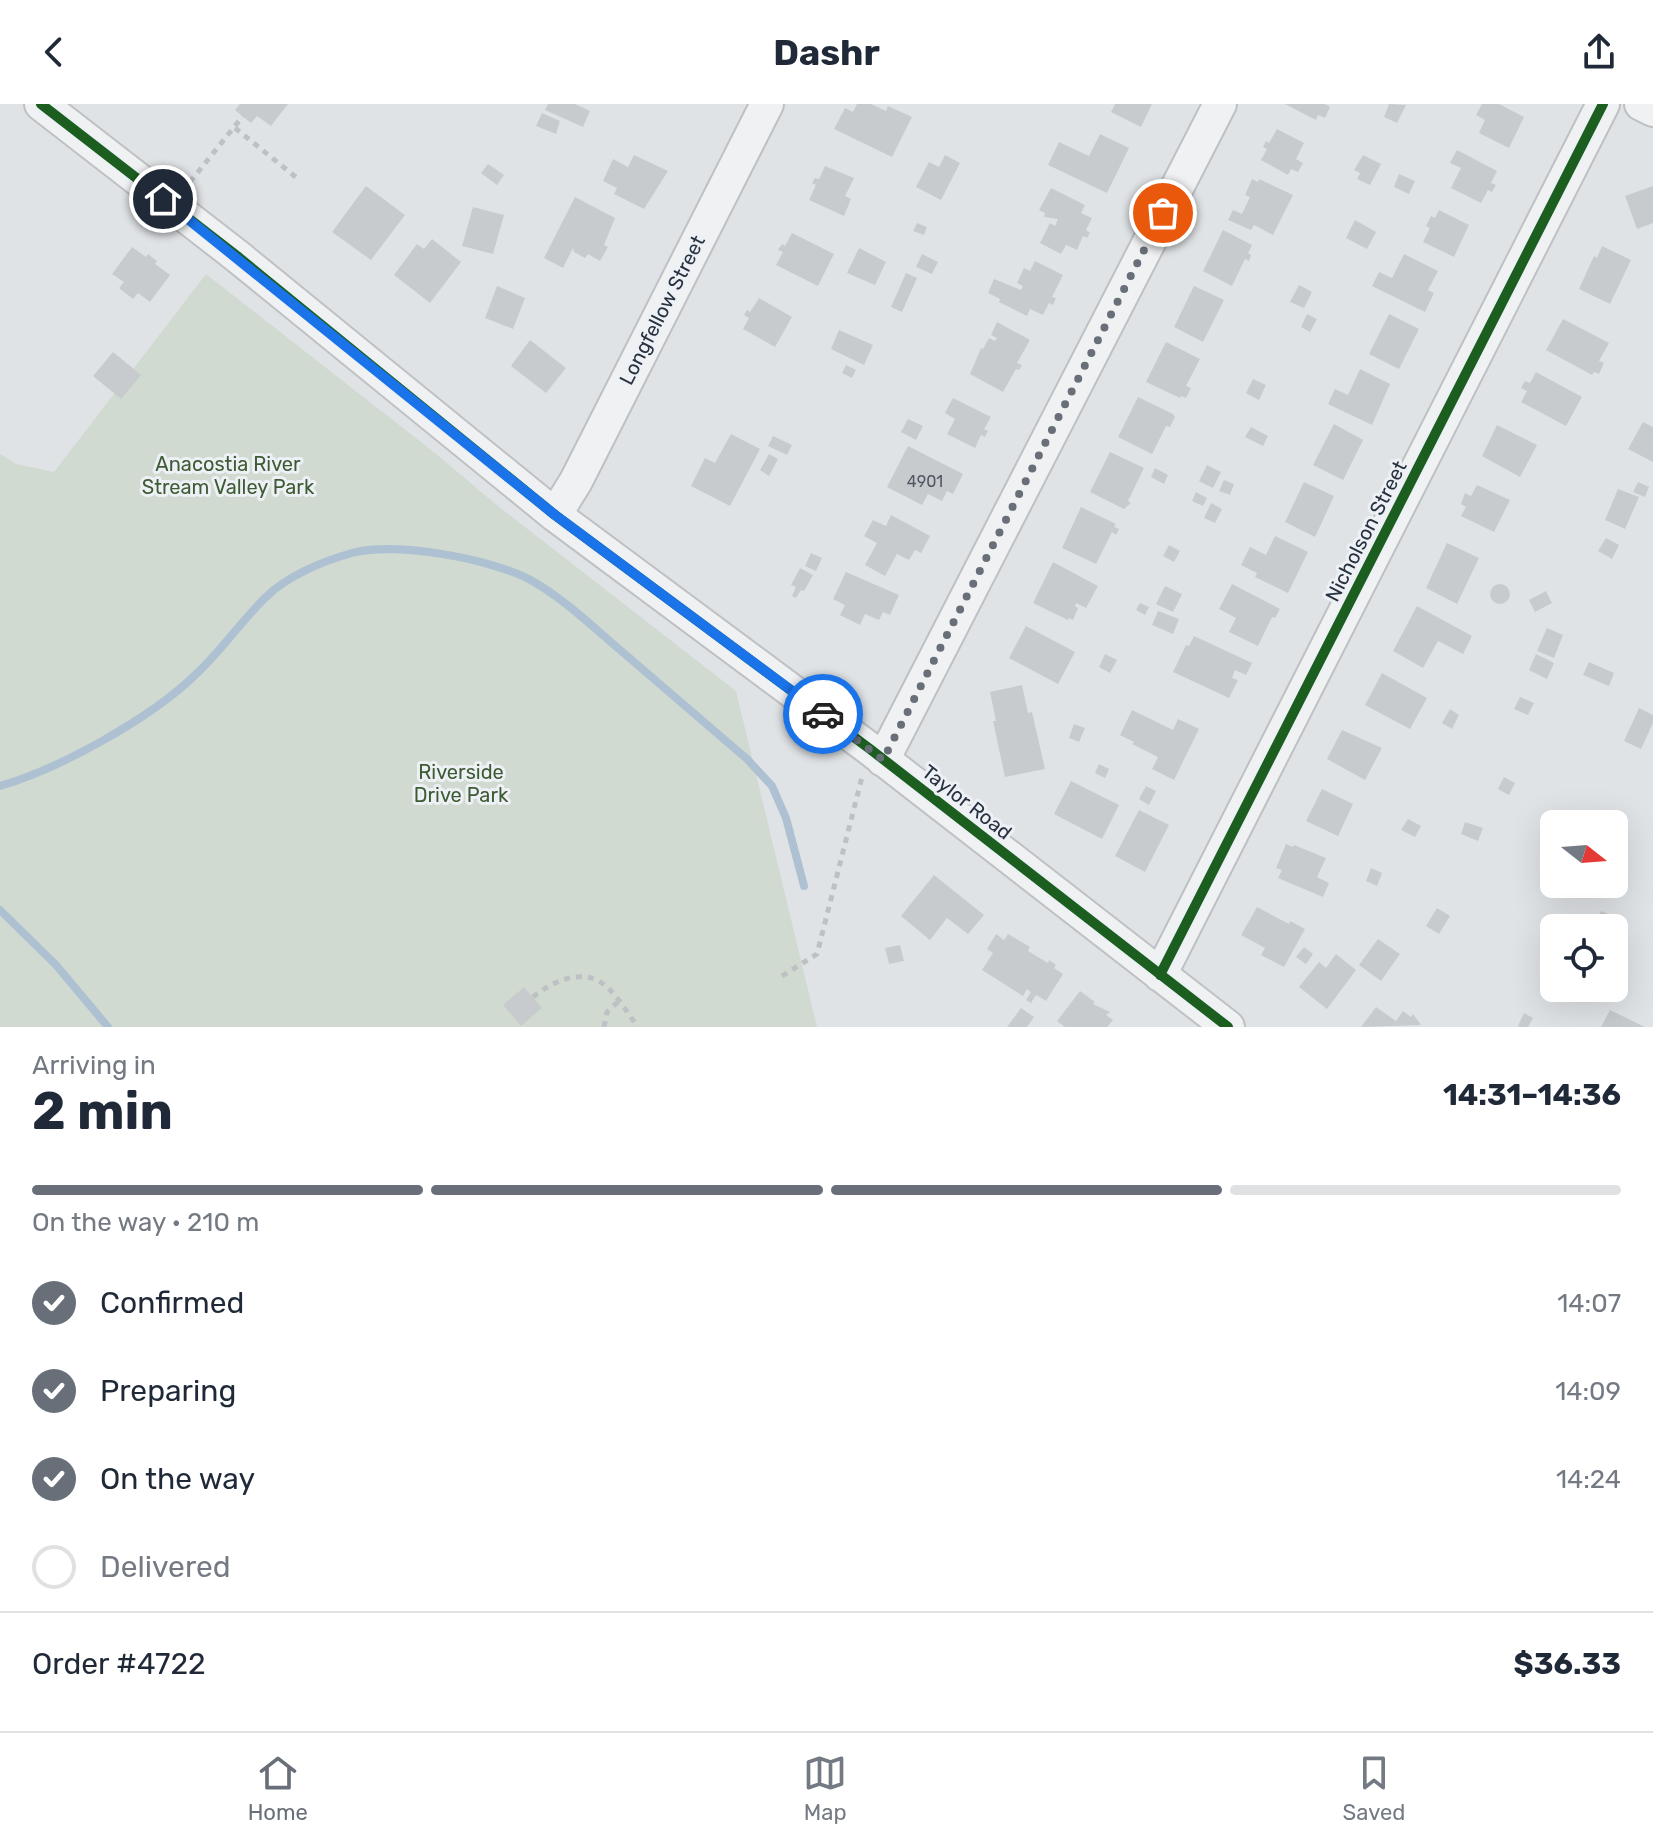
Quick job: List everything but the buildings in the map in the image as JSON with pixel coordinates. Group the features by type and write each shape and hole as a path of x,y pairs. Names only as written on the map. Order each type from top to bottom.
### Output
{"street":[{"name":"Taylor Road","path":"41,104 237,256 555,515 876,754 1228,1027"},
{"name":"Longfellow Street","path":"555,515 576,481 767,104"},
{"path":"876,754 1220,104"},
{"name":"Nicholson Street","path":"1160,975 1603,104"},
{"path":"1641,104 1653,110"}],"path":[{"path":"190,182 243,116"},
{"path":"235,128 297,178"},
{"path":"782,976 817,954 876,754"},
{"path":"533,997 562,979 578,977 595,980 607,986 638,1027"},
{"path":"604,1027 607,1012 619,1001"}],"green space":[{"name":"Riverside Drive Park","path":"206,274 736,691 817,1027 0,1027 0,454 16,464 54,472"}],"waterway":[{"path":"0,786 75,755 153,709 203,668 266,597 295,576 352,553 371,550 444,554 495,566 545,589 747,759 772,786 786,818 804,886"},
{"path":"0,910 56,965 108,1027"}],"cycle path":[{"path":"41,104 237,256 555,515 870,749 1228,1027"},
{"path":"1160,975 1603,104"}],"way so far":[{"path":"823,714 883,760 1163,213"}],"route":[{"path":"163,199 555,515 823,714"}],"park label":[{"name":"Anacostia River Stream Valley Park","path":"228,476"}]}
